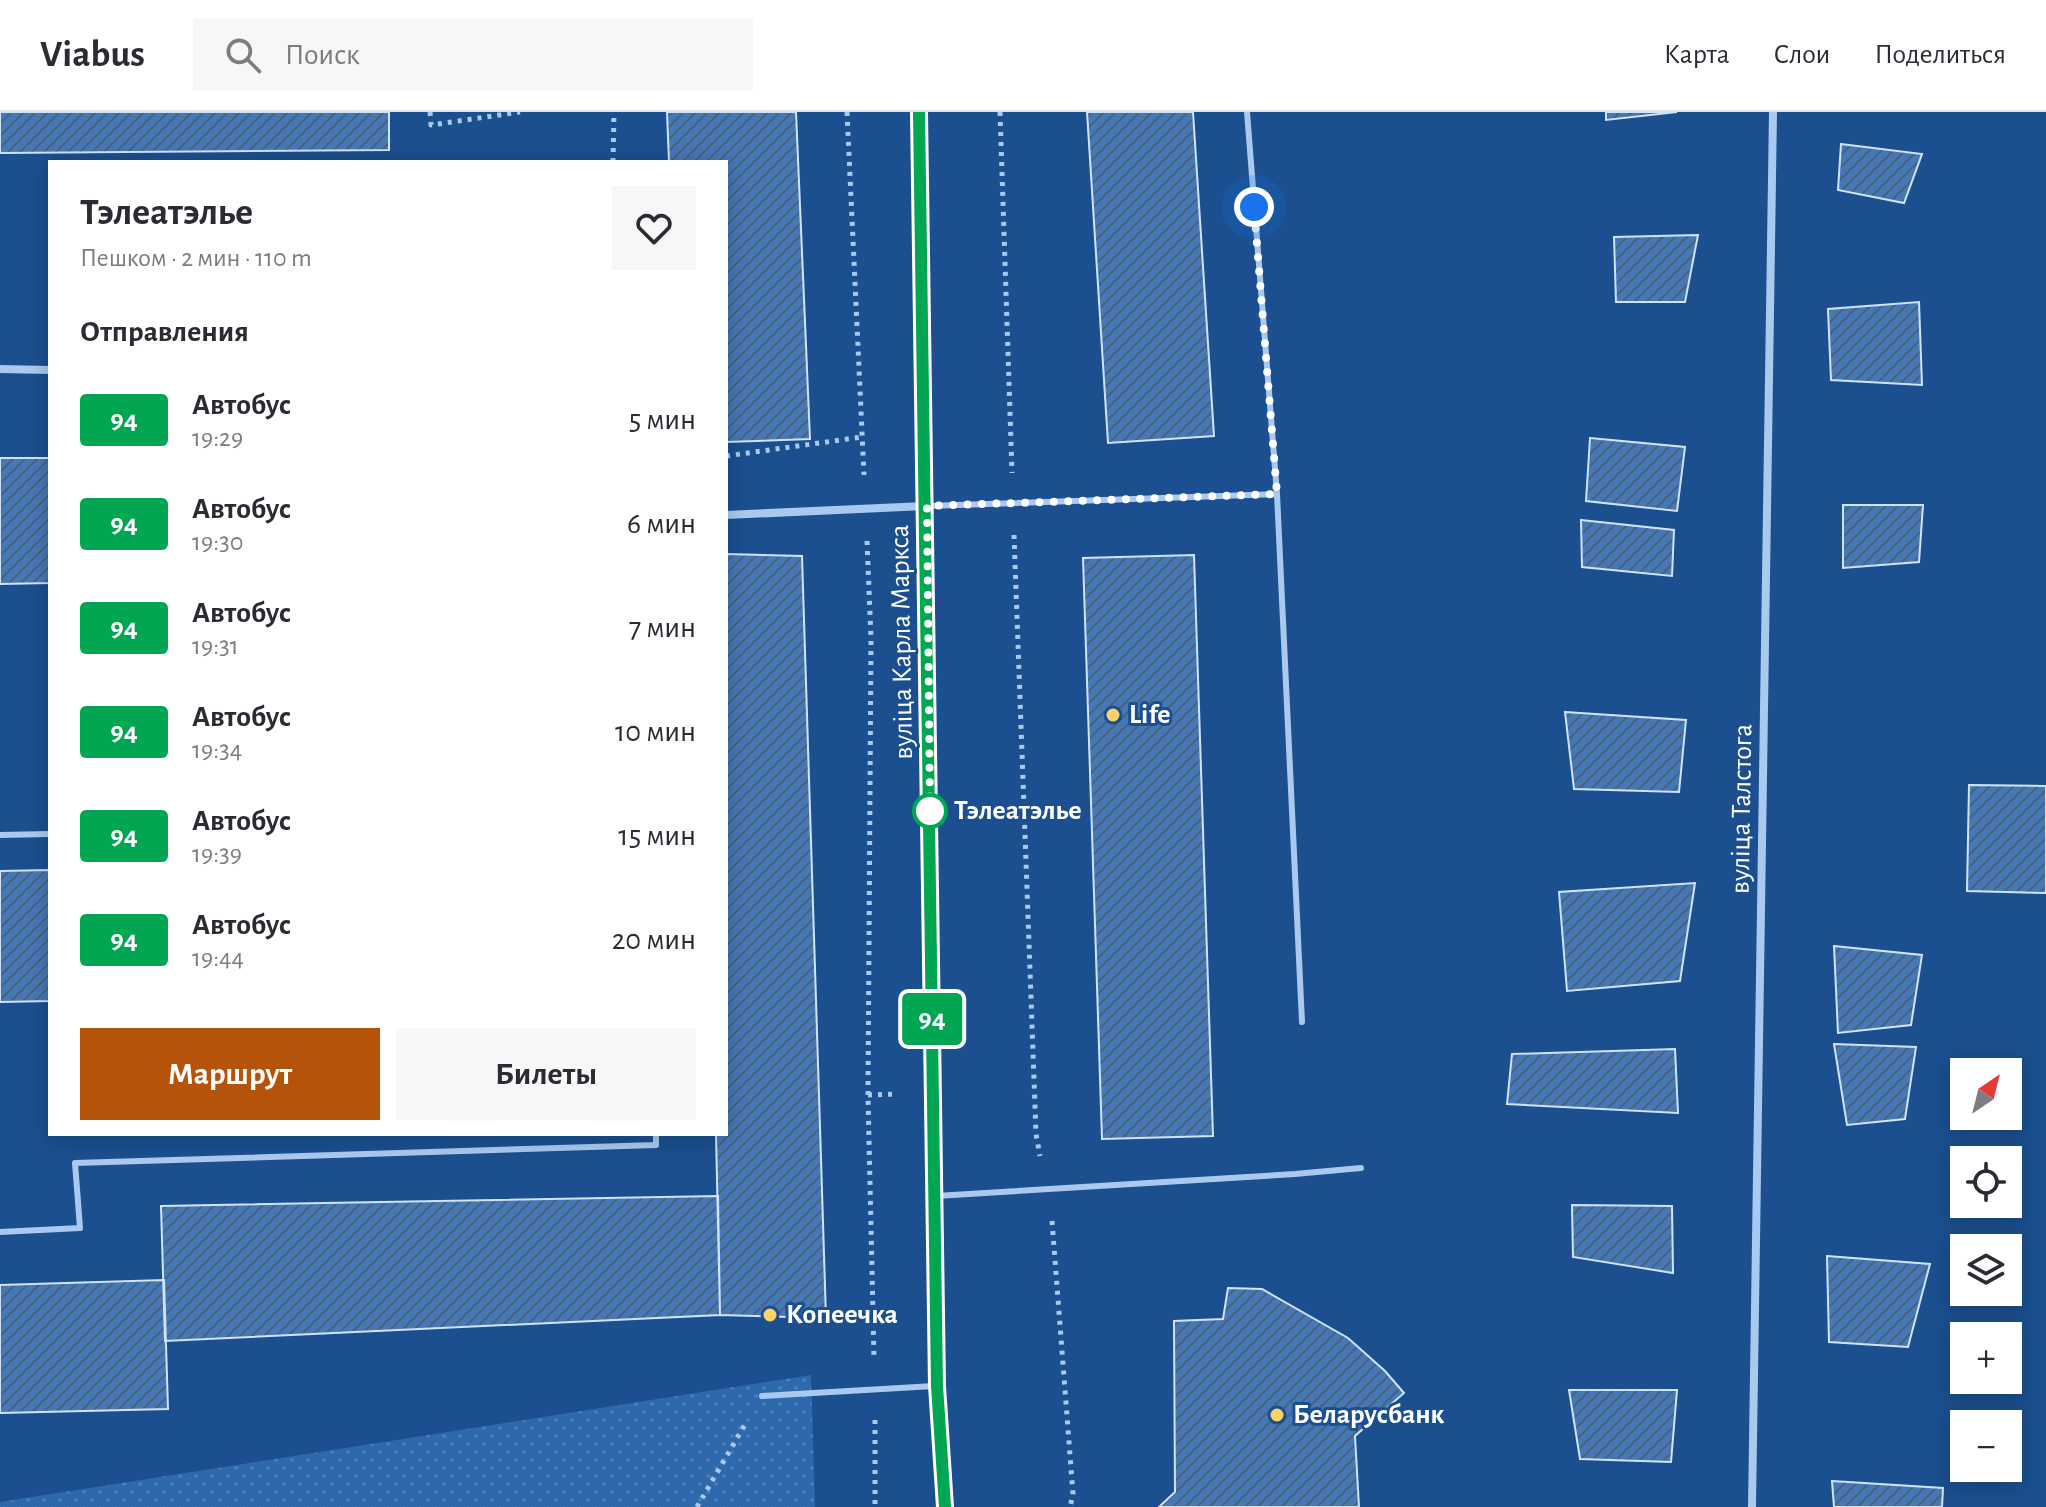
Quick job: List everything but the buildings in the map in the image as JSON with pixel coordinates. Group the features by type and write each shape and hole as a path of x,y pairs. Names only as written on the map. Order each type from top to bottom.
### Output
{"main road":[{"name":"вуліца Карла Маркса","path":"919,112 927,506 937,1386 945,1507"}],"street":[{"name":"вуліца Талстога","path":"1752,1507 1773,112"},
{"path":"0,369 48,370"},
{"path":"728,515 927,506"}],"lane":[{"path":"1247,112 1277,494 1302,1022"},
{"path":"927,506 1277,494"},
{"path":"0,835 48,834"},
{"path":"0,1232 80,1228 75,1163 656,1145 656,1136"},
{"path":"936,1196 1361,1168"},
{"path":"762,1396 937,1386"}],"path":[{"path":"430,112 431,125 520,112"},
{"path":"613,160 614,112"},
{"path":"847,112 871,638 868,1095 875,1507"},
{"path":"1000,112 1036,1134 1052,1218 1073,1494 1070,1507"},
{"path":"728,456 862,437"},
{"path":"930,808 1024,810"},
{"path":"697,1507 762,1396"}],"shaded area":[{"path":"811,1375 815,1507 0,1507 0,1502"}],"bus line":[{"name":"94","path":"919,112 927,506 937,1386 945,1507"}],"place":[{"name":"Life","path":"1113,715"},
{"name":"Тэлеатэлье","path":"930,811"},
{"name":"Копеечка","path":"770,1315"},
{"name":"Беларусбанк","path":"1277,1415"}],"route":[{"path":"930,811 927,506 1277,494 1254,207"}]}
